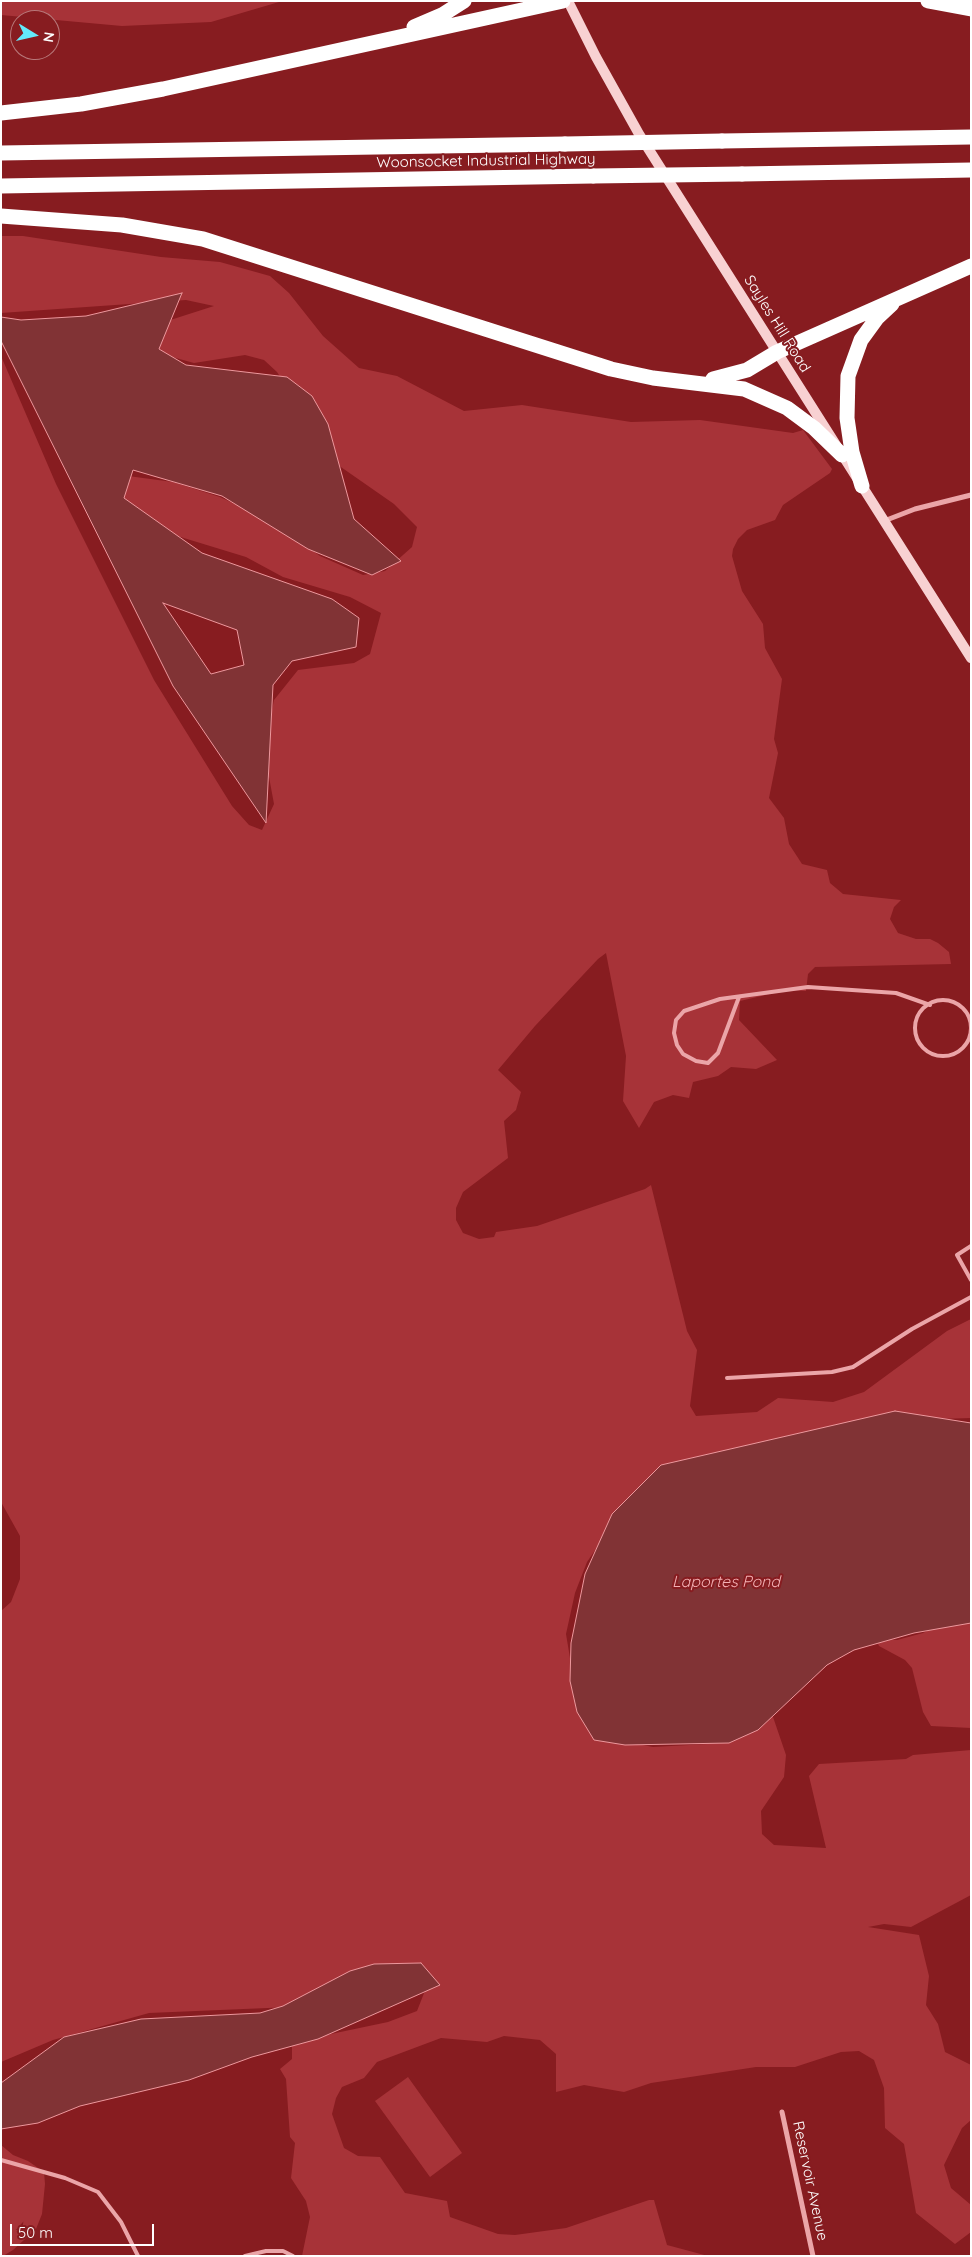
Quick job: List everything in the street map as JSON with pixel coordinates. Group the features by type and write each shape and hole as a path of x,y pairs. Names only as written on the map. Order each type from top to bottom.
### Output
{"highway":[{"path":"340,50 415,26 442,15 464,1"},
{"path":"1,113 120,98 563,1"},
{"path":"928,1 971,9"},
{"name":"Woonsocket Industrial Highway","path":"1,153 971,137"},
{"name":"Woonsocket Industrial Highway","path":"1,186 971,170"},
{"path":"1,216 122,225 202,239 603,367 638,376 729,386 773,400 814,428 842,454"},
{"path":"679,381 712,380 732,376 747,370 777,352 917,288 971,266"},
{"path":"862,486 852,452 847,418 846,389 851,364 861,340 877,318 896,301 917,288"}],"main road":[{"name":"Sayles Hill Road","path":"568,1 596,57 640,134 971,658"}],"street":[{"path":"883,521 915,509 971,495"},
{"name":"Reservoir Avenue","path":"782,2112 813,2256"}],"lane":[{"path":"740,997 718,1054 708,1063 696,1061 684,1054 677,1045 674,1033 676,1020 684,1010 720,999 808,987 896,993 930,1005"},
{"path":"940,1000 958,1004 971,1018 970,1034 960,1052 939,1057 925,1051 917,1040 916,1023 922,1009 940,1000"},
{"path":"971,1246 957,1255 971,1280"},
{"path":"727,1378 832,1372 853,1367 912,1329 971,1297"},
{"path":"1,2160 66,2178 98,2192 121,2222 138,2256"},
{"path":"245,2256 266,2251 283,2251 293,2256"}],"shaded area":[{"path":"1,1 279,1 211,22 122,26 60,20 60,10 10,10 10,16 1,15"},
{"path":"1,236 23,236 161,257 220,262 270,276 289,293 323,336 359,368 397,376 464,411 522,405 631,422 700,420 793,433 803,430 832,469 830,473 783,505 775,520 747,530 738,539 733,549 732,556 742,591 763,624 765,648 782,679 774,739 778,753 769,798 784,818 789,844 802,864 827,870 830,883 843,894 901,900 894,907 890,919 898,933 916,939 930,939 938,943 949,952 951,964 815,967 808,974 806,991 787,990 740,1001 739,1020 777,1060 756,1069 731,1067 718,1076 693,1082 689,1098 673,1095 654,1102 639,1128 623,1101 626,1056 606,953 598,959 535,1026 498,1070 521,1092 516,1110 504,1121 508,1158 463,1192 456,1208 456,1220 463,1233 479,1239 494,1237 496,1232 537,1226 645,1189 651,1185 687,1331 697,1350 690,1406 696,1416 757,1412 778,1398 833,1402 864,1392 947,1331 971,1319 971,1418 876,1421 623,1509 587,1562 575,1593 566,1634 571,1664 617,1740 653,1747 707,1744 742,1733 772,1714 786,1755 784,1777 761,1811 762,1834 774,1845 826,1848 809,1776 819,1764 906,1759 913,1755 971,1750 971,1895 911,1927 884,1924 868,1927 919,1935 929,1976 926,2005 938,2024 945,2052 971,2065 971,2120 962,2128 944,2165 951,2188 971,2205 971,2232 955,2244 916,2213 904,2144 885,2128 884,2088 874,2060 859,2051 841,2052 795,2067 756,2067 651,2083 624,2092 584,2085 556,2092 556,2054 540,2040 504,2036 487,2042 441,2038 377,2062 364,2078 342,2087 336,2098 332,2114 344,2148 358,2156 380,2157 405,2193 447,2201 450,2217 498,2234 515,2235 566,2228 649,2200 654,2200 667,2245 708,2256 302,2256 310,2217 306,2201 291,2178 295,2143 290,2137 286,2079 280,2069 292,2059 292,2047 288,2043 388,2022 417,2011 428,1983 415,1963 401,1963 364,1976 315,2006 149,2013 53,2040 1,2062 1,1611 11,1602 20,1579 20,1536 1,1502 1,356 56,484 154,680 232,806 249,825 262,830 274,804 264,750 274,700 298,670 354,663 370,654 381,613 350,597 283,577 246,557 174,535 110,498 128,476 173,482 220,497 273,522 320,556 363,575 385,571 412,547 417,527 394,504 338,465 277,372 264,360 245,355 194,363 165,355 151,338 161,323 214,306 186,300 1,313"},
{"path":"971,1609 971,1728 931,1726 923,1712 912,1668 905,1660 879,1646 876,1639 897,1640 923,1633"},
{"path":"408,2077 462,2153 430,2177 375,2101"},
{"path":"1,2145 13,2155 28,2161 44,2172 45,2184 42,2214 36,2229 13,2250 3,2256 1,2256"}],"water":[{"path":"182,293 159,349 186,365 287,377 312,396 328,424 354,519 401,561 372,575 308,549 222,496 133,470 124,498 202,553 332,599 359,618 356,647 292,661 273,685 266,823 173,686 1,341 1,317 21,320 86,316","holes":["163,603 237,630 244,665 211,674"]},
{"name":"Laportes Pond","path":"895,1411 971,1423 971,1623 914,1633 854,1650 827,1665 758,1730 729,1743 625,1745 594,1740 577,1712 570,1681 571,1643 585,1574 612,1514 661,1465"},
{"path":"421,1963 440,1985 318,2039 252,2057 189,2080 80,2106 38,2123 1,2129 1,2083 64,2037 141,2019 260,2013 283,2006 350,1971 374,1964"}]}
